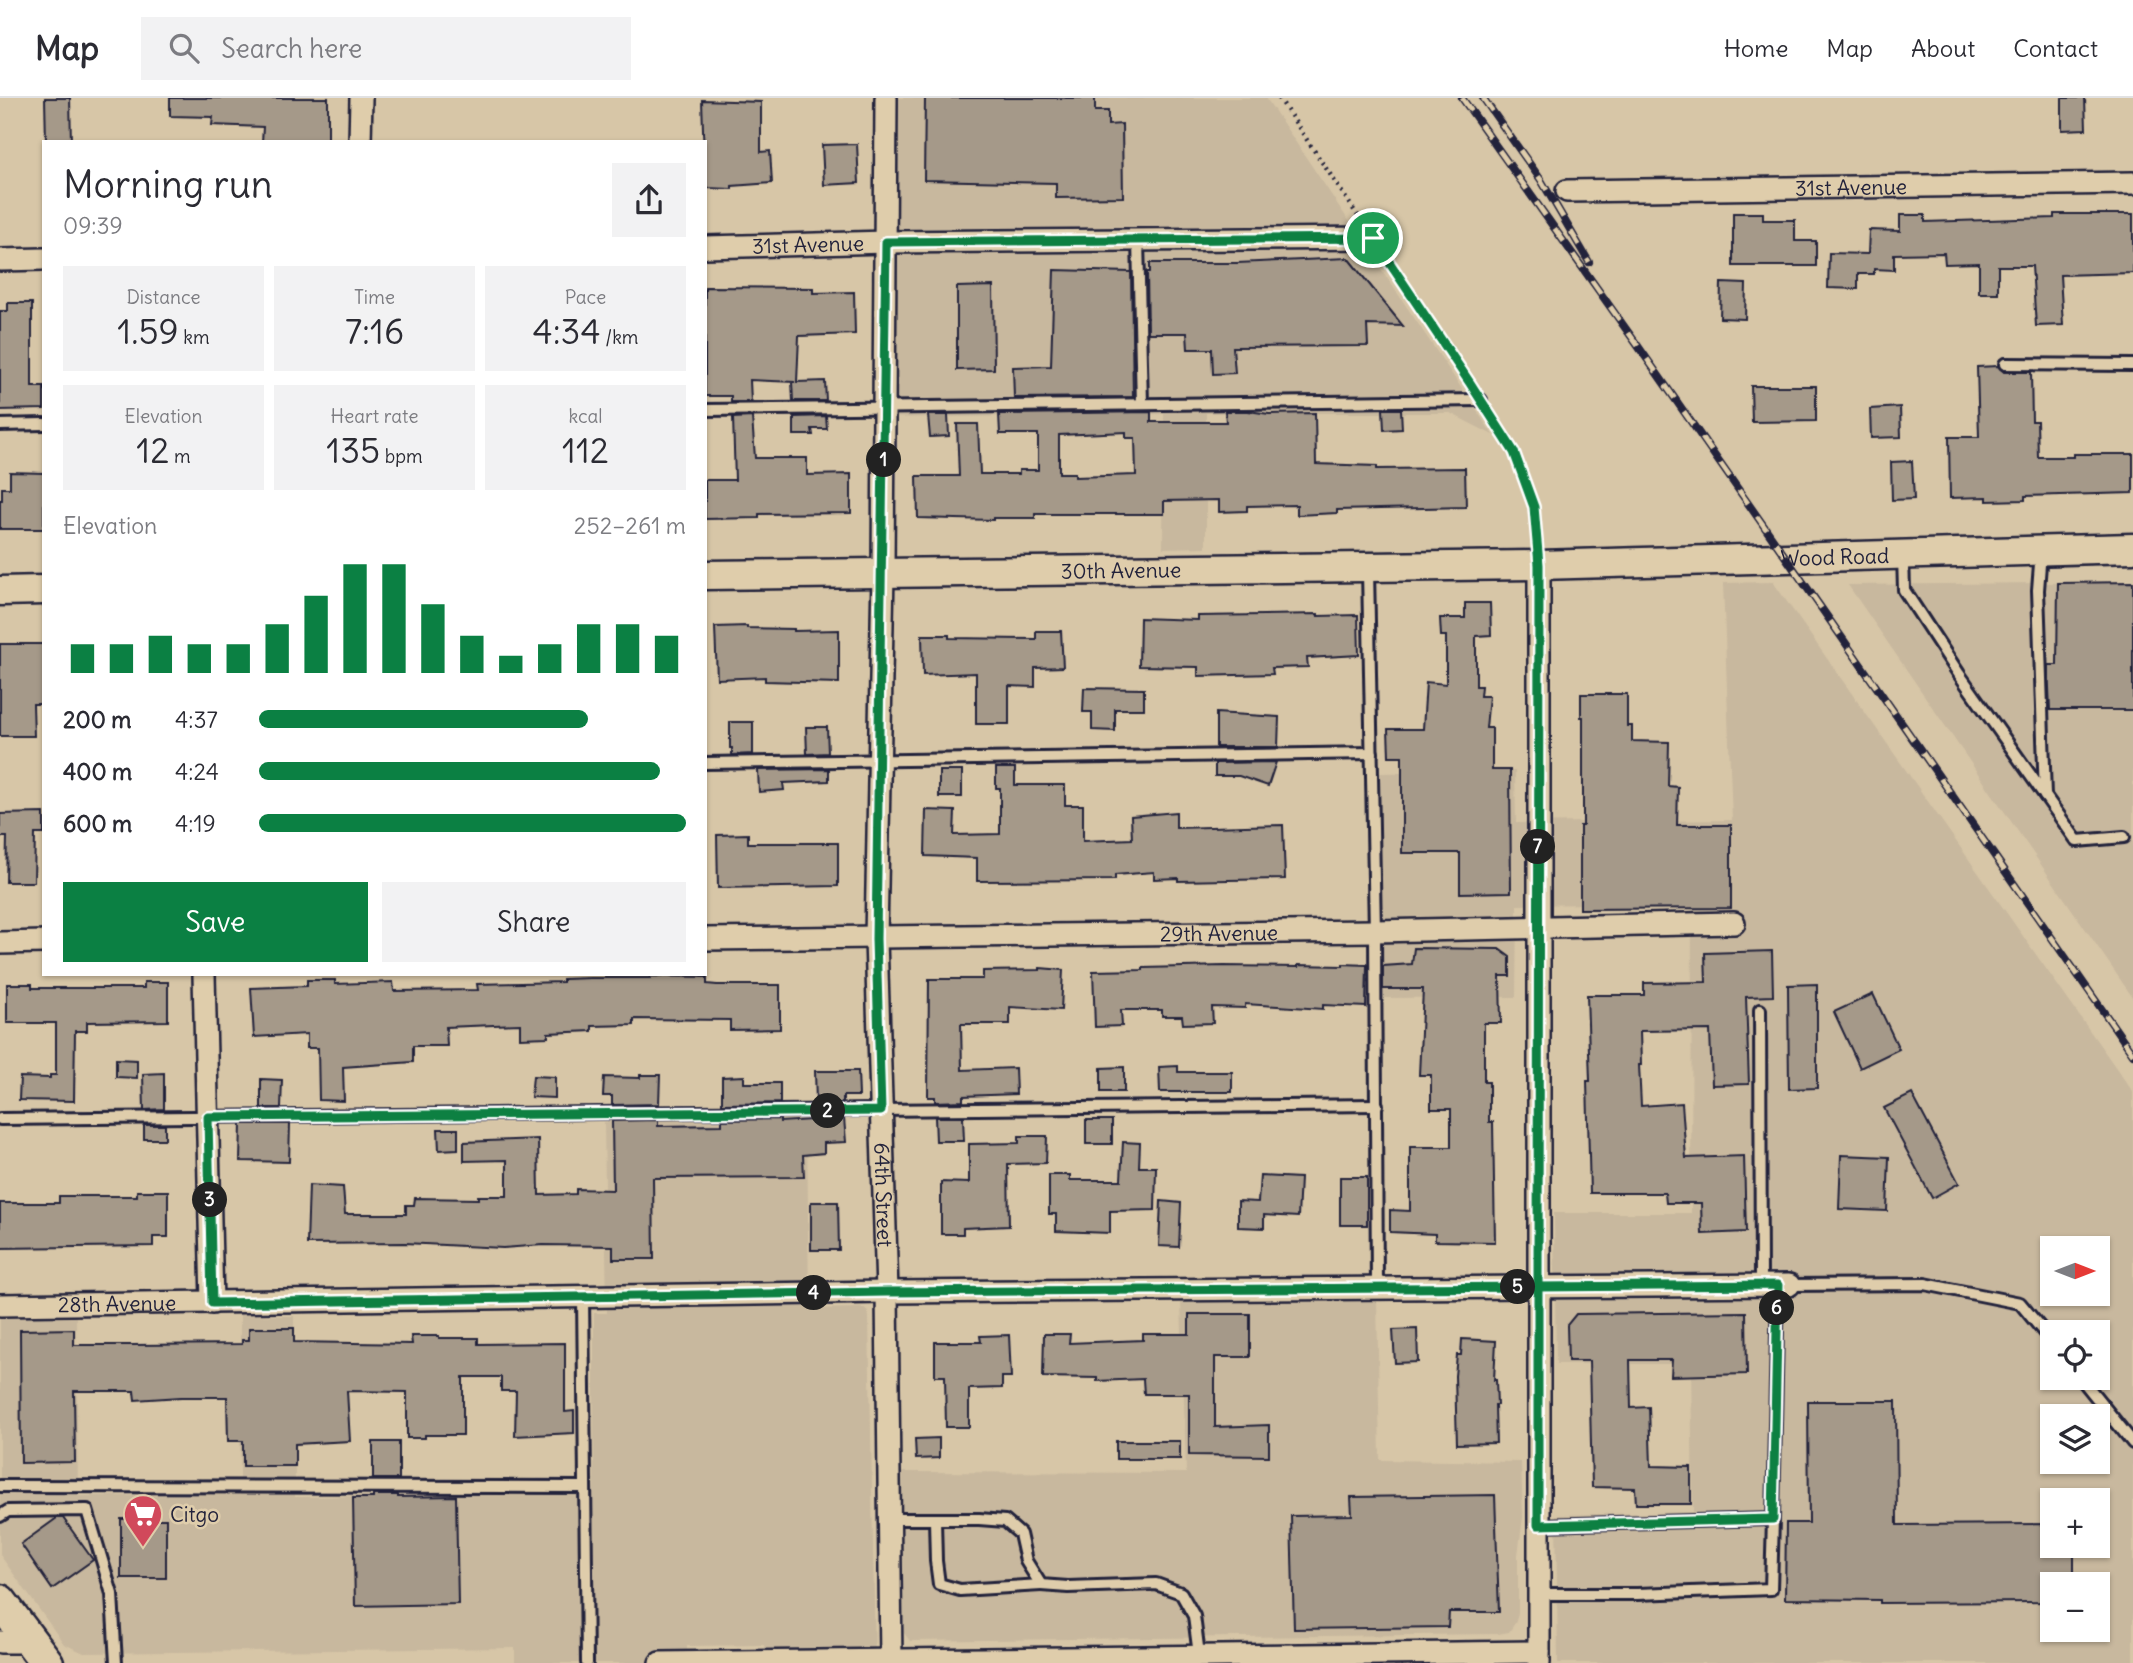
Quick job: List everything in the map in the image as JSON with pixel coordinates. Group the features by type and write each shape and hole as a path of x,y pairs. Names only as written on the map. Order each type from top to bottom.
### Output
{"main road":[{"path":"0,1601 25,1649"}],"street":[{"path":"360,140 361,98"},
{"name":"64th Street","path":"886,98 883,572 876,939 887,1292 891,1661"},
{"name":"31st Avenue","path":"1567,191 2133,183"},
{"name":"31st Avenue","path":"707,247 886,242 1373,238"},
{"path":"0,260 42,259"},
{"name":"Wood Road","path":"1539,565 2133,548"},
{"path":"660,1663 1199,1655 1539,1657 1539,565"},
{"name":"30th Avenue","path":"707,575 1539,565"},
{"path":"0,591 42,590"},
{"name":"29th Avenue","path":"707,939 876,939 1734,923"},
{"path":"0,943 42,942"},
{"path":"204,976 212,1303"},
{"name":"28th Avenue","path":"0,1306 887,1292 1776,1285"}],"lane":[{"path":"1138,240 1142,404"},
{"path":"2005,364 2133,365"},
{"path":"707,410 1481,400"},
{"path":"0,425 42,424"},
{"path":"2041,551 2038,590 2045,796"},
{"path":"1903,555 1904,590 1959,674 2077,841 2124,837"},
{"path":"1368,567 1376,931 1377,1288"},
{"path":"707,763 1372,753"},
{"path":"1539,1594 1637,1594 1771,1589 1776,1285 1760,1010"},
{"path":"0,1119 1377,1105"},
{"path":"1776,1285 1925,1284 2020,1303 2040,1327"},
{"path":"583,1297 587,1663"},
{"path":"2090,1390 2133,1443"},
{"path":"0,1486 585,1487"},
{"path":"0,1516 8,1511 87,1510 112,1594 116,1663"},
{"path":"889,1519 1005,1521 1020,1534 1026,1561 1041,1585"},
{"path":"935,1519 939,1584 960,1590 1041,1585 1068,1587 1156,1584 1181,1593 1194,1616 1199,1655"},
{"path":"1538,1525 1773,1519"}],"path":[{"path":"1279,98 1514,452 1534,507 1539,565"}],"shaded area":[{"path":"874,98 1266,98 1493,435 1450,413 1206,413 1206,547 1163,548 1164,414 871,418"},
{"path":"1773,582 2133,1092 2133,1663 1558,1663 1556,1515 1693,1512 1691,1364 1556,1364 1554,1213 1691,1213 1692,903 1517,905 1516,997 1382,998 1379,773 1515,771 1516,823 1732,820 1723,583"},
{"path":"2133,582 2133,998 1848,585"},
{"path":"807,1118 809,1309 861,1308 867,1310 869,1317 875,1663 765,1663 764,1645 687,1646 687,1663 515,1663 515,1648 84,1653 64,1644 0,1555 0,1316 76,1315 78,1496 240,1495 240,1315 294,1316 295,1497 594,1492 594,1313 607,1313 604,1122"},
{"path":"1181,1299 1377,1299 1380,1460 1521,1462 1523,1517 1518,1555 1518,1613 1509,1632 910,1641 904,1633 902,1472 1186,1473"}],"building":[{"path":"45,98 70,98 71,140 46,140"},
{"path":"170,98 328,98 328,140 262,140 263,127 212,125 213,117 170,116"},
{"path":"925,98 1095,98 1095,111 1108,111 1108,125 1122,124 1123,197 1056,198 1056,183 924,180"},
{"path":"2062,98 2085,98 2086,129 2062,130"},
{"path":"702,100 761,102 761,152 770,151 772,183 732,186 732,189 707,188 707,140 703,140"},
{"path":"857,144 859,183 824,185 822,145"},
{"path":"1733,213 1763,213 1763,220 1795,220 1795,241 1816,241 1816,266 1733,266"},
{"path":"2054,214 2133,214 2133,273 2060,275 2063,325 2036,326 2032,266 1998,266 1998,293 1979,293 1979,263 1945,264 1944,253 1894,254 1894,270 1874,269 1874,274 1858,274 1858,289 1828,288 1829,253 1868,254 1869,230 1900,231 1900,215 1925,215 1925,222 2054,218"},
{"path":"1348,258 1403,326 1367,325 1368,346 1233,347 1235,373 1213,374 1212,349 1188,349 1187,333 1148,333 1147,272 1150,272 1150,263 1237,263"},
{"path":"1054,270 1131,272 1133,397 1014,398 1013,367 1051,366"},
{"path":"1721,283 1746,284 1745,319 1720,318"},
{"path":"993,286 994,369 957,370 957,287"},
{"path":"707,287 813,288 813,293 854,292 855,334 799,336 797,382 825,381 826,401 793,401 792,382 795,382 750,380 751,402 731,402 731,396 707,396"},
{"path":"8,303 32,303 32,387 42,387 42,409 0,410 0,311 8,311"},
{"path":"1998,366 2004,372 2031,372 2032,421 2037,421 2038,457 2133,454 2133,493 2025,496 2025,500 1950,498 1949,437 1979,437 1977,367"},
{"path":"1751,386 1816,386 1816,421 1752,422"},
{"path":"1900,407 1901,437 1871,438 1870,409"},
{"path":"1383,409 1401,409 1402,429 1384,430"},
{"path":"1225,411 1315,413 1316,464 1377,466 1377,469 1465,468 1466,507 1337,510 1337,513 1297,515 1297,505 1247,506 1247,511 1219,512 1219,500 1164,501 1164,514 1035,514 1035,518 993,520 918,518 917,476 959,476 957,424 978,424 980,474 1019,474 1019,470 1038,470 1038,434 1000,434 999,414 1151,412 1151,422 1226,422","holes":["1126,432 1126,438 1135,438 1136,475 1075,477 1075,473 1059,473 1059,435"]},
{"path":"928,415 948,415 949,436 930,437"},
{"path":"826,416 827,429 812,429 813,435 794,435 794,417"},
{"path":"752,417 755,458 807,458 807,475 851,474 851,513 759,514 759,518 707,519 707,480 735,480 733,418"},
{"path":"1912,461 1914,499 1892,500 1891,462"},
{"path":"10,472 42,473 42,529 0,529 2,488 10,488"},
{"path":"2133,582 2133,710 2050,710 2048,665 2057,665 2058,583"},
{"path":"1465,603 1490,603 1491,635 1476,636 1476,686 1481,686 1480,696 1489,696 1486,728 1492,728 1492,770 1510,770 1511,892 1460,893 1460,853 1402,853 1402,756 1389,756 1388,729 1423,729 1426,682 1446,684 1446,636 1441,636 1440,618 1465,618"},
{"path":"1358,615 1359,655 1307,658 1308,667 1272,668 1273,674 1198,676 1198,667 1139,666 1140,618 1198,620 1198,616"},
{"path":"747,626 794,631 839,630 839,683 765,681 765,677 717,679 715,627"},
{"path":"1036,631 1061,631 1063,667 1035,668 1035,687 1009,686 1009,724 976,724 976,673 923,675 922,635 1036,639"},
{"path":"0,644 42,644 42,704 33,704 34,736 0,736"},
{"path":"1084,688 1144,689 1144,709 1115,709 1115,731 1092,730 1092,712 1083,712"},
{"path":"1581,694 1627,694 1627,726 1632,726 1632,741 1669,742 1668,786 1678,787 1677,825 1731,825 1731,908 1580,909 1580,826 1583,826"},
{"path":"1216,713 1279,717 1278,747 1216,747"},
{"path":"730,722 753,722 753,754 732,755"},
{"path":"806,727 827,727 828,753 807,754"},
{"path":"1276,762 1268,786 1239,776 1215,776 1215,763"},
{"path":"996,768 1015,768 1015,785 1065,785 1065,805 1083,805 1083,841 1132,839 1131,816 1176,812 1176,828 1283,825 1285,879 1178,881 1178,878 1154,879 1154,872 1115,875 1115,880 977,881 977,858 925,856 926,810 955,811 954,835 1000,834 1000,788 996,788"},
{"path":"829,769 829,781 783,783 784,790 759,792 758,770"},
{"path":"939,771 962,771 962,797 939,797"},
{"path":"42,813 42,834 35,834 34,882 6,882 7,837 0,837 0,814"},
{"path":"748,834 748,843 838,843 838,886 718,888 717,835"},
{"path":"1414,948 1499,949 1510,957 1510,976 1500,976 1501,1023 1484,1023 1484,1082 1489,1082 1489,1122 1493,1122 1495,1242 1435,1241 1435,1234 1390,1232 1390,1210 1410,1211 1410,1147 1451,1147 1451,1109 1431,1109 1431,1075 1419,1075 1423,989 1383,989 1383,966 1412,964"},
{"path":"1772,951 1773,996 1746,997 1749,1084 1712,1085 1710,1030 1640,1031 1641,1106 1682,1103 1686,1158 1744,1156 1746,1232 1702,1234 1701,1203 1666,1203 1665,1193 1590,1193 1587,995 1644,995 1644,983 1706,982 1705,953"},
{"path":"1367,965 1366,1007 1323,1005 1323,1009 1245,1004 1245,1008 1212,1007 1213,1023 1183,1024 1182,1016 1162,1016 1162,1010 1121,1010 1122,1026 1095,1027 1093,971"},
{"path":"1040,968 1063,970 1061,1010 1010,1007 1010,1024 961,1024 962,1070 1015,1068 1016,1094 963,1096 963,1101 935,1102 935,1097 928,1097 929,979 983,979 983,971"},
{"path":"650,976 707,977 707,984 717,985 780,985 780,1029 730,1030 730,1020 634,1019 634,1025 592,1026 592,1031 548,1033 548,1037 520,1038 520,1024 446,1027 447,1046 413,1046 413,1062 343,1067 344,1101 319,1100 318,1048 307,1048 307,1034 254,1037 251,988 307,986 307,980 335,980 335,984 393,982 394,991 478,990 477,984"},
{"path":"144,982 168,982 168,1021 87,1022 87,1031 75,1031 74,1101 19,1100 20,1077 50,1078 50,1075 56,1075 56,1023 7,1023 7,984 32,984 32,988 144,988"},
{"path":"1817,984 1817,1088 1789,1089 1788,985"},
{"path":"1873,994 1899,1049 1860,1068 1834,1012"},
{"path":"116,1059 137,1060 137,1078 116,1077"},
{"path":"1178,1066 1178,1072 1232,1072 1232,1092 1160,1092 1159,1067"},
{"path":"1124,1067 1124,1092 1101,1092 1101,1068"},
{"path":"815,1071 858,1071 859,1096 843,1096 843,1103 816,1103"},
{"path":"164,1073 164,1109 144,1110 143,1074"},
{"path":"640,1075 660,1075 659,1104 612,1105 612,1096 603,1096 604,1077 640,1078"},
{"path":"533,1076 555,1077 555,1098 531,1097"},
{"path":"744,1076 744,1083 780,1083 780,1103 722,1104 722,1077"},
{"path":"261,1079 282,1080 281,1108 261,1108"},
{"path":"1912,1094 1959,1183 1932,1198 1884,1108"},
{"path":"935,1117 963,1117 964,1141 936,1141"},
{"path":"844,1118 846,1142 824,1143 824,1153 803,1155 804,1177 653,1178 654,1259 613,1259 613,1246 543,1245 503,1248 405,1243 307,1244 309,1185 343,1187 345,1214 406,1214 406,1205 414,1205 415,1198 478,1199 478,1196 507,1196 507,1160 464,1161 464,1142 538,1139 539,1195 576,1194 576,1189 613,1190 612,1121 658,1120 658,1126 722,1125 722,1120 780,1119 780,1122"},
{"path":"1086,1120 1112,1120 1112,1144 1086,1144"},
{"path":"241,1124 290,1124 289,1162 240,1161"},
{"path":"144,1125 165,1125 165,1139 144,1139"},
{"path":"438,1129 458,1129 458,1149 439,1150"},
{"path":"1019,1136 1047,1136 1046,1163 1008,1164 1009,1226 963,1228 963,1234 941,1234 941,1182 969,1183 969,1144 1019,1143"},
{"path":"1123,1142 1140,1143 1139,1167 1156,1167 1155,1210 1110,1211 1110,1233 1056,1231 1056,1214 1049,1214 1049,1175 1070,1175 1070,1180 1121,1180"},
{"path":"1841,1155 1889,1157 1887,1211 1839,1209"},
{"path":"1260,1176 1300,1178 1298,1217 1264,1215 1264,1228 1238,1227 1238,1201 1258,1202"},
{"path":"1340,1177 1367,1177 1367,1225 1340,1225"},
{"path":"137,1191 168,1191 168,1237 153,1237 153,1246 0,1248 0,1203 59,1203 59,1196 137,1196"},
{"path":"1161,1201 1181,1203 1179,1247 1159,1246"},
{"path":"811,1202 838,1202 839,1250 811,1250"},
{"path":"1746,1312 1747,1374 1671,1376 1672,1360 1630,1360 1631,1408 1649,1407 1651,1466 1691,1467 1691,1504 1636,1504 1635,1488 1592,1487 1589,1361 1568,1361 1567,1325 1576,1314"},
{"path":"1189,1314 1250,1314 1250,1357 1215,1357 1215,1427 1269,1425 1269,1456 1189,1455 1189,1394 1144,1394 1143,1379 1097,1381 1097,1378 1043,1377 1044,1334 1070,1334 1069,1343 1143,1340 1143,1334 1189,1334"},
{"path":"249,1328 294,1328 294,1342 412,1344 411,1336 439,1336 478,1338 478,1344 565,1343 565,1412 574,1411 574,1433 515,1436 516,1391 501,1391 501,1377 463,1377 463,1435 407,1438 407,1392 347,1391 350,1441 295,1444 295,1466 243,1466 243,1441 228,1441 227,1397 135,1400 134,1391 74,1391 75,1462 21,1463 20,1330 74,1329 74,1345 132,1345 242,1344 242,1340 249,1340"},
{"path":"1417,1329 1418,1362 1395,1363 1393,1330"},
{"path":"1009,1335 1011,1377 1002,1377 1002,1388 969,1389 969,1427 946,1427 945,1376 935,1376 935,1342 981,1342 980,1336"},
{"path":"1462,1339 1496,1341 1496,1443 1457,1444 1455,1376"},
{"path":"1808,1401 1896,1401 1897,1525 2040,1524 2040,1558 2074,1558 2074,1572 2040,1572 2040,1602 1880,1603 1880,1600 1785,1599 1786,1523 1809,1523"},
{"path":"939,1438 939,1458 916,1459 915,1439"},
{"path":"1116,1441 1180,1441 1180,1459 1116,1459"},
{"path":"373,1442 399,1442 399,1479 373,1479"},
{"path":"373,1495 456,1496 458,1604 355,1606 353,1498 373,1498"},
{"path":"1495,1495 1499,1612 1449,1612 1448,1627 1294,1629 1291,1516 1352,1515 1351,1497"},
{"path":"57,1518 63,1518 93,1560 52,1589 21,1544"},
{"name":"Citgo","path":"121,1519 166,1519 166,1578 121,1578"}],"railway":[{"path":"1462,98 2133,1054"},
{"path":"1483,98 1541,180 1589,262"}],"place":[{"name":"Citgo","path":"143,1548"}],"route":[{"path":"1373,238 886,242 876,939 881,1111 208,1117 212,1303 887,1292 1538,1287 1538,1525 1773,1519 1778,1285 1538,1287 1539,565 1534,507 1514,452 1373,238"}]}
